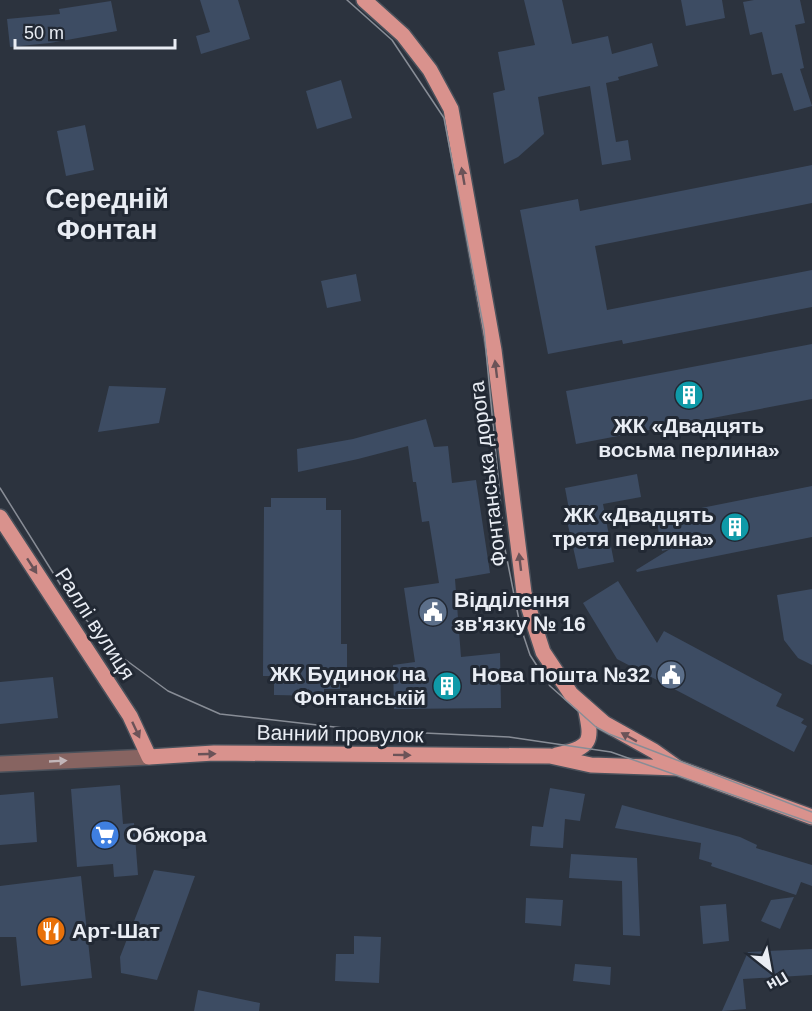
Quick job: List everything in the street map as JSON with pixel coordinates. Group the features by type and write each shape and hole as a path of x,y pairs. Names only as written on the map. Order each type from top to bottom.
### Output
{"main road":[{"name":"Фонтанська дорога","path":"364,0 410,44 430,70 451,109 494,350 524,593 543,652 571,694 604,723 654,751 678,768 812,817"},
{"name":"Раллі вулиця","path":"0,517 130,716 149,757"},
{"path":"550,756 573,752 585,744 591,733 585,706"},
{"name":"Ванний провулок","path":"149,757 214,753 550,756 591,765 678,768"}],"street":[{"name":"Ванний провулок","path":"0,765 149,757"}],"building":[{"path":"200,0 238,0 250,39 201,54 196,36 210,32"},
{"path":"524,0 562,0 572,44 608,36 612,54 652,43 658,66 618,77 619,80 606,83 616,142 628,140 631,160 602,165 590,86 538,97 544,134 518,157 504,164 493,93 505,90 498,52 535,45"},
{"path":"681,0 722,0 725,18 686,26"},
{"path":"800,0 805,23 795,25 804,68 800,69 812,106 794,111 782,73 772,75 762,32 750,35 743,2"},
{"path":"111,1 117,31 50,43 10,47 7,19 60,14 59,9"},
{"path":"341,80 352,118 317,129 306,91"},
{"path":"85,125 94,170 66,176 57,131"},
{"path":"812,165 812,203 595,246 607,310 812,270 812,307 623,344 622,340 548,354 520,210 578,199 580,211"},
{"path":"356,274 361,301 327,308 321,281"},
{"name":"ЖК «Двадцять восьма перлина»","path":"812,344 812,399 576,444 566,391"},
{"path":"109,386 166,388 159,423 98,432"},
{"path":"426,419 434,447 448,446 452,483 476,480 490,573 455,579 461,657 500,653 501,708 394,709 393,665 415,662 404,588 439,583 429,521 422,522 408,446 298,472 297,449 353,439"},
{"path":"637,474 641,497 603,504 614,562 578,569 567,521 571,520 565,488"},
{"name":"ЖК «Двадцять третя перлина»","path":"812,486 812,537 637,572 636,570 670,549 662,551 656,517"},
{"path":"271,498 326,498 326,510 341,510 341,644 347,644 347,674 340,674 340,689 324,689 324,696 274,695 274,676 263,676 264,507 271,507"},
{"path":"618,581 657,643 664,631 782,694 776,706 804,719 801,723 807,726 794,752 617,659 583,603"},
{"path":"812,589 812,665 798,658 784,640 777,595"},
{"path":"53,677 58,718 0,724 0,682"},
{"name":"Обжора","path":"120,785 123,824 134,823 138,875 114,877 113,864 77,867 71,789"},
{"path":"550,788 585,794 580,821 565,819 563,848 530,846 532,826 543,827"},
{"path":"34,792 37,842 0,845 0,795"},
{"path":"622,805 740,837 757,845 756,848 812,865 812,886 801,882 796,895 711,866 712,863 699,859 701,843 615,828"},
{"path":"571,854 637,858 640,936 623,935 622,881 569,878"},
{"path":"154,870 195,876 157,980 121,973 120,957"},
{"name":"Арт-Шат","path":"81,876 92,978 21,986 16,937 0,937 0,886"},
{"path":"794,897 780,929 761,921 771,900"},
{"path":"526,898 563,900 561,926 525,923"},
{"path":"726,904 729,941 703,944 700,906"},
{"path":"354,936 381,937 379,983 335,981 336,954 354,954"},
{"path":"812,949 812,975 743,979 746,1009 722,1011 748,952"},
{"path":"575,964 611,967 610,985 573,981"},
{"path":"198,990 260,1003 259,1011 194,1011"}],"tram line":[{"path":"347,0 392,40 444,118 484,330 505,549 520,625 530,655 550,686 596,727 812,812"},
{"path":"0,488 75,608 119,655 168,691 220,714 361,730 509,737 611,752 812,823"}],"place":[{"name":"ЖК «Двадцять восьма перлина»","path":"689,395"},
{"name":"ЖК «Двадцять третя перлина»","path":"735,527"},
{"name":"Відділення зв'язку № 16","path":"433,612"},
{"name":"Нова Пошта №32","path":"671,675"},
{"name":"ЖК Будинок на Фонтанській","path":"447,686"},
{"name":"Обжора","path":"105,835"},
{"name":"Арт-Шат","path":"51,931"}],"district":[{"name":"Середній Фонтан","path":"107,214"}]}
